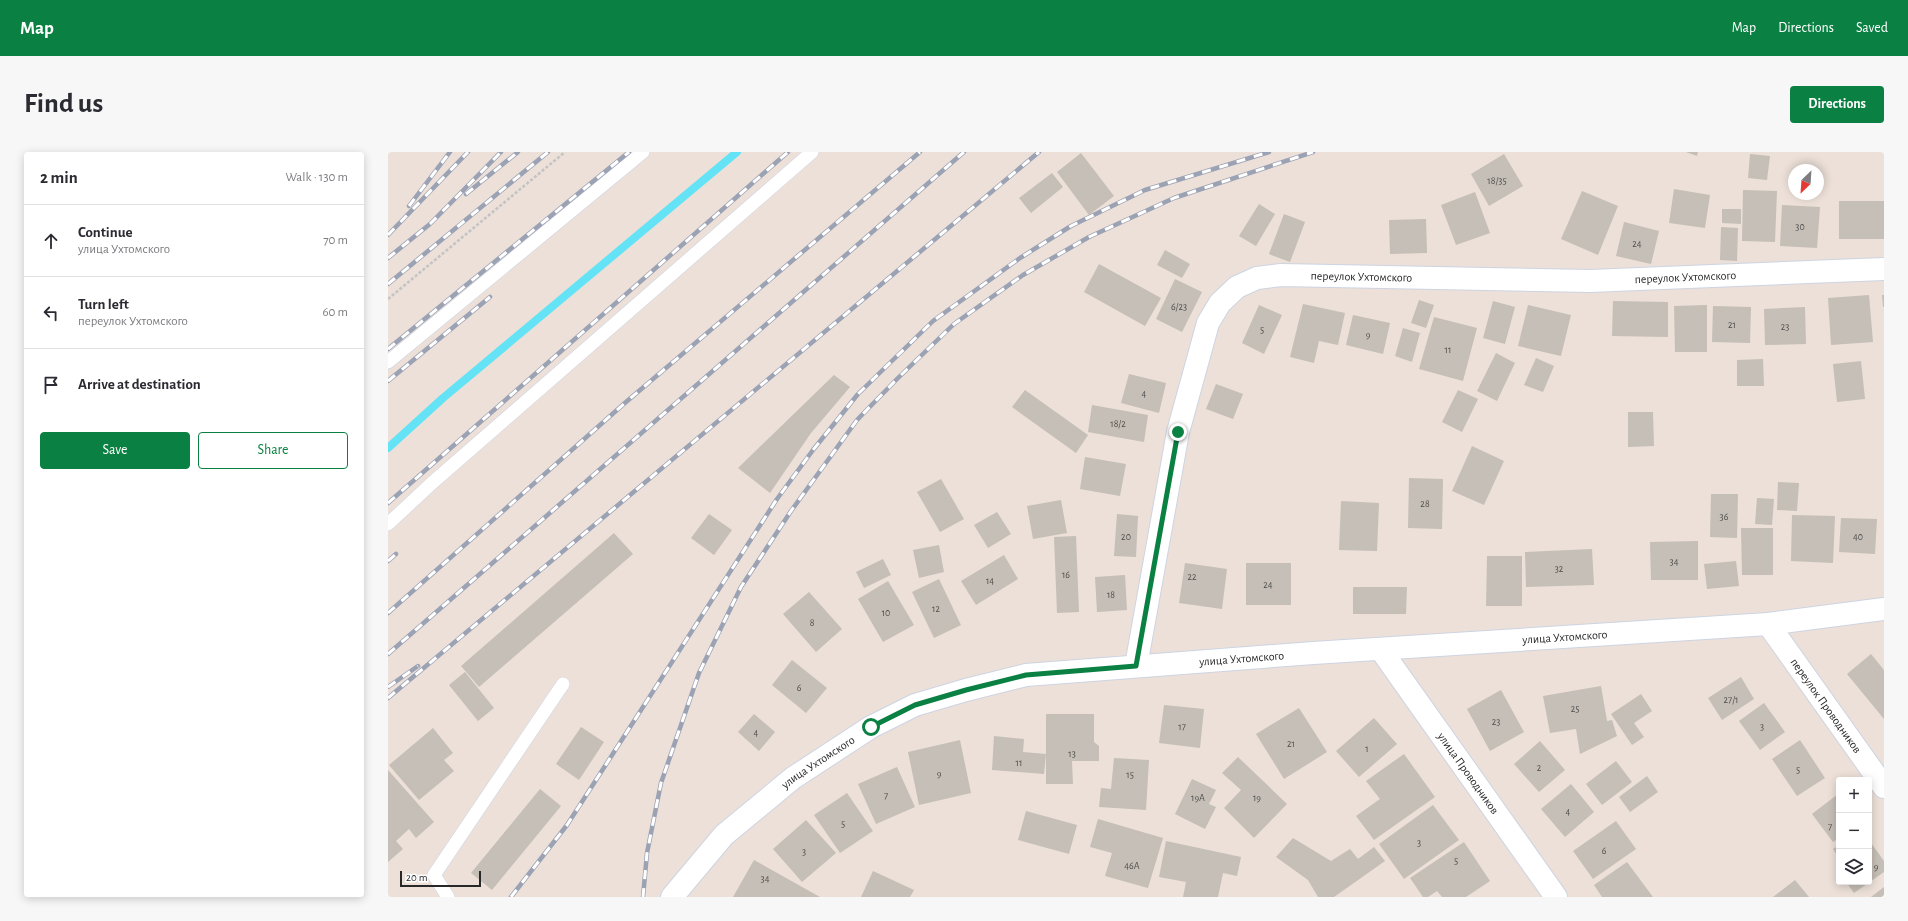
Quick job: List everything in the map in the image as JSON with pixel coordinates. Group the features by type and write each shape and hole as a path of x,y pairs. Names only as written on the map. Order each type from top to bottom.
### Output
{"street":[{"name":"переулок Ухтомского","path":"1136,666 1178,432 1208,323 1220,303 1237,287 1258,278 1281,274 1590,281 1884,269"},
{"name":"улица Ухтомского","path":"672,897 724,835 793,778 871,727 909,708 966,690 1026,675 1136,666 1768,624 1884,609"},
{"name":"переулок Проводников","path":"1768,624 1884,787"},
{"name":"улица Проводников","path":"1381,650 1556,897"}],"lane":[{"path":"388,362 643,152"},
{"path":"388,524 438,478 812,152"},
{"path":"448,897 434,875 563,684"}],"path":[{"path":"388,299 565,152"}],"building":[{"path":"1686,152 1698,152 1697,156"},
{"path":"1081,153 1114,196 1089,215 1057,172"},
{"path":"1504,154 1523,186 1489,206 1471,174"},
{"path":"1750,154 1770,156 1767,180 1748,178"},
{"path":"1052,173 1063,187 1031,213 1019,198"},
{"path":"1674,189 1710,195 1705,228 1669,223"},
{"path":"1743,190 1777,191 1775,242 1742,241"},
{"path":"1582,191 1618,206 1598,255 1561,239"},
{"path":"1475,192 1490,233 1456,245 1441,205"},
{"path":"1839,201 1884,201 1884,239 1839,239"},
{"path":"1259,204 1275,214 1256,246 1239,236"},
{"path":"1782,205 1820,207 1817,248 1780,246"},
{"path":"1722,209 1741,209 1741,224 1722,223"},
{"path":"1284,214 1305,222 1290,262 1269,254"},
{"path":"1426,219 1427,253 1390,254 1389,220"},
{"path":"1624,222 1659,231 1651,264 1616,256"},
{"path":"1721,227 1738,228 1737,261 1720,260"},
{"path":"1165,250 1190,264 1182,278 1157,265"},
{"path":"1099,264 1161,298 1145,326 1084,292"},
{"path":"1175,279 1202,292 1182,332 1156,319"},
{"path":"1869,295 1873,342 1831,345 1828,298"},
{"path":"1882,295 1884,295 1884,307 1883,307"},
{"path":"1419,300 1434,305 1426,328 1411,323"},
{"path":"1493,301 1515,307 1505,344 1483,338"},
{"path":"1613,301 1668,302 1668,337 1612,336"},
{"path":"1303,304 1345,313 1338,345 1319,341 1314,363 1290,357"},
{"path":"1259,305 1282,315 1264,354 1242,343"},
{"path":"1528,305 1571,315 1561,356 1518,346"},
{"path":"1707,305 1707,352 1675,352 1674,306"},
{"path":"1713,306 1751,307 1750,343 1712,342"},
{"path":"1805,307 1806,344 1765,345 1764,309"},
{"path":"1353,315 1390,323 1383,354 1346,345"},
{"path":"1434,317 1477,328 1463,381 1419,369"},
{"path":"1403,328 1420,333 1412,362 1395,356"},
{"path":"1496,353 1515,363 1497,401 1477,391"},
{"path":"1536,358 1554,366 1543,392 1524,385"},
{"path":"1763,359 1764,386 1737,386 1737,360"},
{"path":"1861,361 1865,399 1837,402 1833,364"},
{"path":"1129,374 1166,383 1159,413 1121,403"},
{"path":"834,375 850,387 811,433 770,493 738,468"},
{"path":"1216,384 1243,394 1233,419 1206,409"},
{"path":"1025,390 1088,435 1076,453 1012,407"},
{"path":"1458,390 1478,399 1462,432 1442,422"},
{"path":"1092,405 1148,415 1144,442 1088,432"},
{"path":"1628,412 1653,412 1654,446 1628,447"},
{"path":"1472,446 1504,461 1484,505 1452,491"},
{"path":"1085,457 1126,464 1120,496 1080,489"},
{"path":"1409,478 1443,479 1442,529 1408,528"},
{"path":"941,479 964,519 940,532 917,492"},
{"path":"1778,482 1799,483 1797,511 1777,510"},
{"path":"1711,494 1738,494 1737,538 1710,537"},
{"path":"1757,498 1774,499 1772,525 1755,524"},
{"path":"1061,500 1067,533 1033,539 1027,506"},
{"path":"1341,501 1379,503 1377,551 1339,550"},
{"path":"997,512 1011,534 988,548 974,525"},
{"path":"709,514 732,530 714,555 691,538"},
{"path":"1117,514 1138,516 1136,557 1114,556"},
{"path":"1792,515 1835,516 1833,563 1791,561"},
{"path":"1841,518 1877,519 1875,554 1839,552"},
{"path":"1741,528 1773,528 1773,575 1742,575"},
{"path":"614,533 633,554 479,687 461,666"},
{"path":"1076,536 1079,612 1057,613 1054,537"},
{"path":"1698,541 1698,580 1651,580 1650,542"},
{"path":"939,545 944,572 919,578 913,550"},
{"path":"1592,549 1594,585 1526,587 1525,552"},
{"path":"1004,555 1018,579 976,605 961,581"},
{"path":"1487,556 1522,556 1522,606 1486,606"},
{"path":"883,559 891,575 864,588 856,572"},
{"path":"1736,561 1739,586 1707,589 1704,564"},
{"path":"1185,563 1227,569 1222,609 1179,603"},
{"path":"1246,563 1291,563 1291,605 1246,605"},
{"path":"1125,575 1127,610 1097,612 1095,577"},
{"path":"939,579 961,625 934,638 912,592"},
{"path":"888,581 914,625 883,642 858,599"},
{"path":"1353,587 1407,587 1406,614 1353,614"},
{"path":"809,592 842,629 816,652 783,614"},
{"path":"1871,654 1884,670 1884,719 1847,674"},
{"path":"792,660 827,688 806,713 772,685"},
{"path":"465,672 494,708 478,721 449,685"},
{"path":"1741,677 1754,699 1722,720 1708,698"},
{"path":"1601,686 1607,721 1612,720 1617,736 1580,754 1576,729 1550,733 1543,696"},
{"path":"1501,690 1524,732 1490,751 1467,709"},
{"path":"1641,694 1652,711 1634,723 1644,737 1632,745 1611,714"},
{"path":"1764,703 1785,732 1760,750 1739,721"},
{"path":"1164,705 1204,709 1200,748 1159,743"},
{"path":"1299,708 1327,752 1284,779 1256,734"},
{"path":"754,714 775,732 759,751 738,732"},
{"path":"1046,714 1094,714 1094,742 1099,746 1099,761 1072,761 1073,784 1046,784"},
{"path":"1374,718 1397,744 1359,777 1336,751"},
{"path":"581,727 604,742 579,780 556,764"},
{"path":"433,728 453,753 444,760 454,771 419,800 389,765"},
{"path":"994,736 1024,739 1023,752 1046,754 1044,774 992,770"},
{"path":"960,740 971,793 919,805 908,752"},
{"path":"1800,740 1825,778 1797,796 1772,759"},
{"path":"1540,741 1565,770 1539,792 1514,764"},
{"path":"1404,754 1435,797 1374,840 1356,816 1380,799 1366,781"},
{"path":"1238,757 1287,804 1254,838 1224,808 1241,790 1222,773"},
{"path":"1114,758 1149,760 1146,810 1099,807 1101,788 1111,789"},
{"path":"1616,761 1632,782 1602,805 1586,784"},
{"path":"897,767 915,807 876,824 858,784"},
{"path":"388,770 434,822 416,838 409,829 396,841 403,849 388,862"},
{"path":"1647,776 1658,792 1630,812 1619,797"},
{"path":"1192,779 1216,790 1209,804 1216,807 1205,829 1175,814"},
{"path":"1571,784 1594,812 1565,837 1541,809"},
{"path":"540,789 561,806 492,890 471,873"},
{"path":"847,793 873,831 840,853 814,815"},
{"path":"1836,796 1836,840 1833,842 1812,814"},
{"path":"1433,805 1459,840 1404,879 1379,844"},
{"path":"1026,811 1077,825 1069,854 1018,840"},
{"path":"1098,819 1163,838 1148,888 1105,876 1112,853 1090,847"},
{"path":"806,820 836,853 802,882 773,849"},
{"path":"1616,821 1636,849 1593,879 1573,851"},
{"path":"1293,838 1331,861 1350,849 1358,859 1374,847 1385,861 1334,897 1318,897 1308,880 1276,857"},
{"path":"1166,841 1241,857 1237,876 1223,873 1218,897 1183,897 1186,882 1159,877"},
{"path":"1464,842 1490,881 1466,897 1442,897 1437,891 1428,897 1423,897 1410,878"},
{"path":"1872,844 1884,861 1884,872 1872,880"},
{"path":"754,860 820,897 733,897"},
{"path":"1627,862 1653,897 1602,897 1594,885"},
{"path":"873,871 914,890 910,897 861,897"},
{"path":"1795,880 1809,897 1773,897"},
{"path":"1848,885 1865,885 1854,893"},
{"path":"1884,887 1884,897 1871,897"}],"waterway":[{"path":"388,448 443,398 737,152"}],"railway":[{"path":"409,206 450,152"},
{"path":"388,235 468,152"},
{"path":"388,258 430,224 501,152"},
{"path":"466,194 518,152"},
{"path":"388,284 548,152"},
{"path":"388,349 629,152"},
{"path":"388,503 788,152"},
{"path":"388,613 626,402 920,152"},
{"path":"388,654 964,152"},
{"path":"388,698 1039,152"},
{"path":"511,897 567,825 777,499 813,450 858,394 933,321 1020,258 1071,226 1145,190 1269,152"},
{"path":"643,897 647,853 661,783 699,673 741,587 791,511 857,420 954,324 1023,275 1089,237 1174,198 1313,152"},
{"path":"388,381 490,297"},
{"path":"388,561 396,554"},
{"path":"388,687 418,666"}],"route":[{"path":"871,727 915,705 1026,675 1136,666 1178,432"}]}
